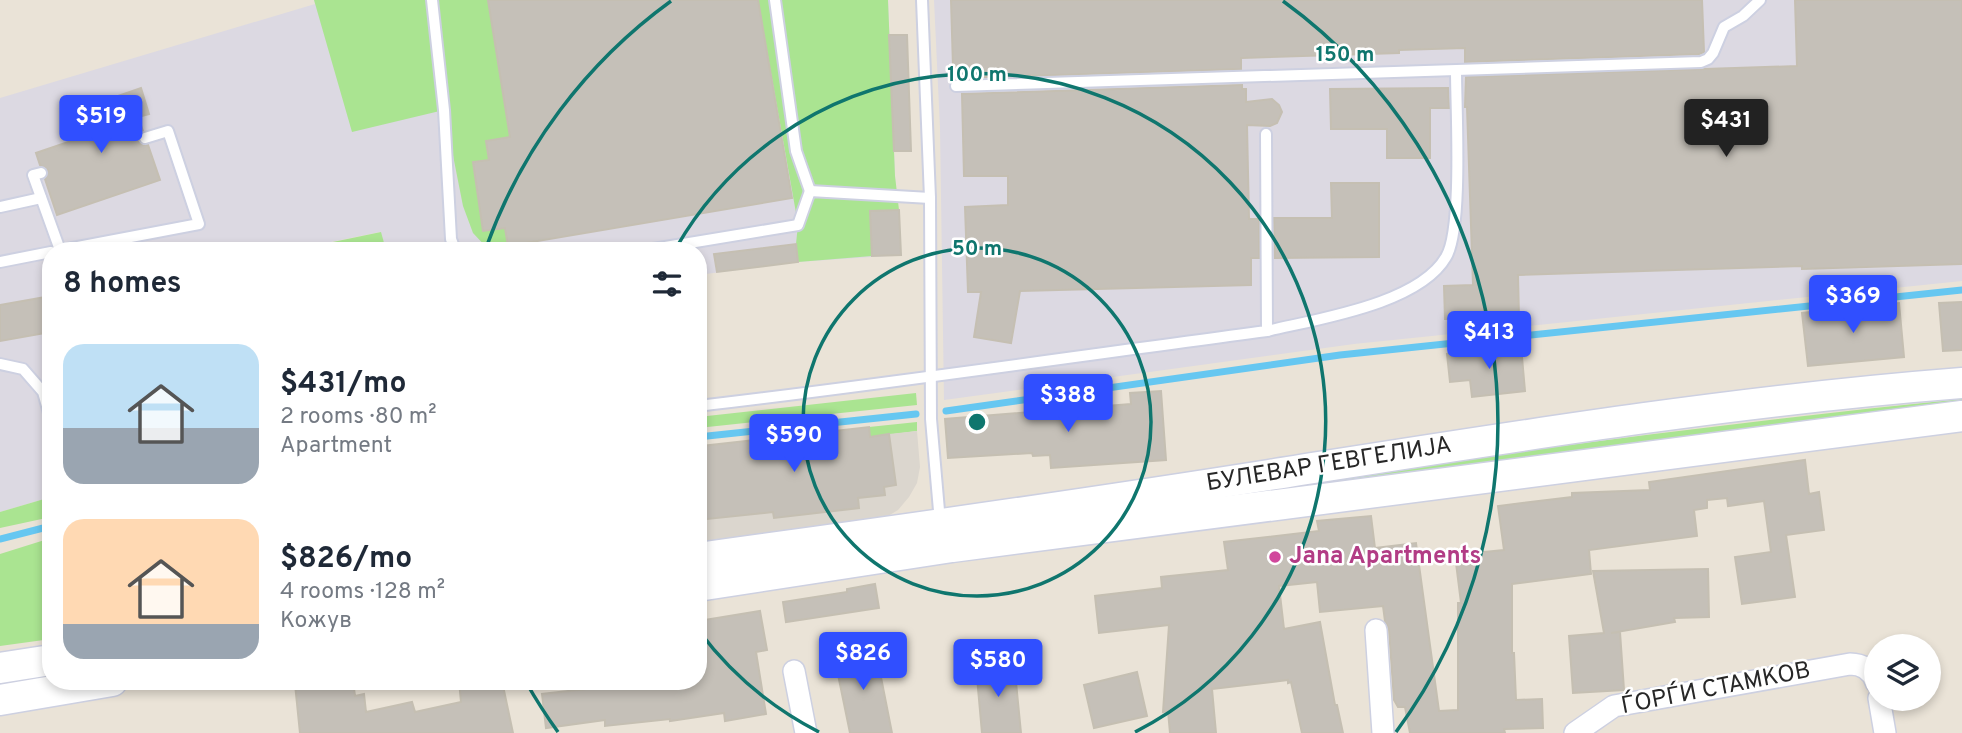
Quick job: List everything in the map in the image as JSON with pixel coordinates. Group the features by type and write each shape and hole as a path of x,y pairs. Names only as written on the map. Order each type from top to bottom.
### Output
{"main road":[{"name":"БУЛЕВАР ГЕВГЕЛИЈА","path":"707,584 942,537 1563,429 1899,387 1962,383"},
{"name":"БУЛЕВАР ГЕВГЕЛИЈА","path":"707,557 942,537 1962,416"},
{"path":"0,668 42,661"},
{"path":"0,700 59,690"}],"street":[{"path":"1376,631 1383,733"},
{"name":"ЃОРЃИ СТАМКОВ","path":"1575,733 1614,706 1850,664 1864,671"},
{"path":"794,671 806,733"},
{"path":"1881,711 1885,733"}],"lane":[{"path":"432,0 444,110 452,242"},
{"path":"695,242 798,225 810,191 796,151 775,0"},
{"path":"922,0 930,198 930,375 933,446 942,537"},
{"path":"956,86 1701,62 1713,53 1724,27 1743,16 1760,0"},
{"path":"707,405 862,387 930,375 1267,331 1390,299 1429,278 1447,256 1454,226 1457,71"},
{"path":"103,242 199,224 168,131 145,138"},
{"path":"1266,134 1267,331"},
{"path":"41,173 33,175 58,242"},
{"path":"810,191 930,198"},
{"path":"0,207 41,198"},
{"path":"0,262 42,254"},
{"path":"0,364 23,369 42,391"}],"shaded area":[{"path":"314,0 888,0 901,255 798,262 707,274 707,242 383,242 380,232 331,242 42,242 42,500 0,512 0,98 315,4"},
{"path":"934,0 1962,0 1962,281 1354,344 944,400 940,128"},
{"path":"917,431 920,467 917,483 898,510 875,520 707,544 707,519 744,515 772,499 774,518 859,508 858,498 885,495 884,487 895,485 889,434"}],"green space":[{"path":"314,0 488,0 510,137 486,141 489,160 473,163 483,231 505,228 529,242 481,242 473,233 463,206 444,110 352,132"},
{"path":"758,0 888,0 895,176 899,210 870,212 872,256 798,262 798,224"},
{"path":"381,232 384,242 333,242"},
{"path":"916,393 917,405 707,427 707,416"},
{"path":"1962,399 1962,406 1003,524 1602,441"},
{"path":"917,422 917,431 870,437 869,427"},
{"path":"42,500 42,519 0,528 0,512"},
{"path":"42,541 42,640 0,646 0,554"}],"building":[{"path":"488,0 758,0 792,198 532,242 507,242 505,228 483,231 473,162 489,160 486,141 510,137"},
{"path":"951,0 1702,0 1704,52 1465,62 1465,48 1399,50 1399,53 1241,58 1241,69 962,78 961,67 953,67"},
{"path":"1795,0 1962,0 1962,264 1518,275 1519,318 1445,319 1444,286 1473,285 1466,77 1797,66"},
{"path":"889,35 907,35 911,151 894,151"},
{"path":"1242,85 1242,89 1246,89 1246,102 1272,99 1282,112 1277,123 1270,126 1247,125 1249,219 1259,219 1259,258 1251,258 1251,285 1020,291 1011,343 974,337 981,292 968,292 965,207 1008,205 1008,176 964,176 962,94"},
{"path":"141,88 149,114 138,117 143,131 139,133 137,140 140,144 148,145 160,180 57,215 45,179 48,170 40,165 36,153 86,136 77,110"},
{"path":"1448,88 1449,108 1430,108 1430,158 1387,158 1387,129 1331,129 1330,89"},
{"path":"1331,183 1379,183 1379,257 1275,258 1274,218 1332,218"},
{"path":"899,210 901,255 872,256 870,211"},
{"path":"796,244 798,262 717,272 714,254"},
{"path":"42,298 42,334 0,341 0,305"},
{"path":"1962,302 1962,350 1943,351 1939,303"},
{"path":"1899,303 1904,357 1808,366 1802,313"},
{"path":"1521,346 1525,391 1472,397 1470,380 1450,382 1447,354"},
{"path":"1161,391 1166,460 1051,468 1050,455 1033,456 1032,453 948,458 945,419 1131,404 1130,393"},
{"path":"869,427 870,437 889,434 896,485 884,487 885,495 858,498 859,508 774,518 773,512 707,519 707,445"},
{"path":"1805,460 1809,494 1819,492 1824,530 1786,535 1795,597 1742,604 1735,557 1771,552 1764,501 1728,506 1727,498 1707,500 1707,508 1694,510 1697,536 1589,550 1591,574 1512,584 1512,653 1516,700 1542,699 1543,728 1504,729 1505,733 1410,733 1405,707 1398,707 1394,700 1389,629 1383,606 1320,612 1317,582 1279,586 1284,629 1320,622 1335,705 1343,733 1302,733 1291,682 1288,683 1288,680 1212,689 1216,733 1170,733 1168,711 1163,712 1169,625 1099,633 1095,596 1162,588 1161,577 1228,570 1224,542 1319,531 1317,521 1371,516 1375,548 1416,543 1439,711 1458,710 1458,603 1461,603 1455,555 1504,550 1498,506 1572,497 1572,493 1650,490 1649,482"},
{"path":"1708,569 1709,617 1674,618 1675,622 1611,633 1620,632 1624,690 1573,693 1569,636 1604,633 1593,571"},
{"path":"875,584 879,608 786,622 783,602 847,592 847,589"},
{"path":"760,611 767,650 756,652 766,714 725,721 724,713 670,721 605,726 605,720 546,728 542,694 577,690 707,690 707,620"},
{"path":"875,647 892,733 850,733 834,655"},
{"path":"1014,662 1021,733 982,733 976,666"},
{"path":"1137,672 1147,716 1094,728 1084,685"},
{"path":"296,690 354,690 355,696 364,694 366,712 412,702 415,712 461,702 460,690 504,690 513,733 300,733"}],"waterway":[{"path":"946,411 1340,355 1962,290"},
{"path":"707,436 916,414"},
{"path":"0,539 42,528"}],"place":[{"name":"Jana Apartments","path":"1275,557"}]}
